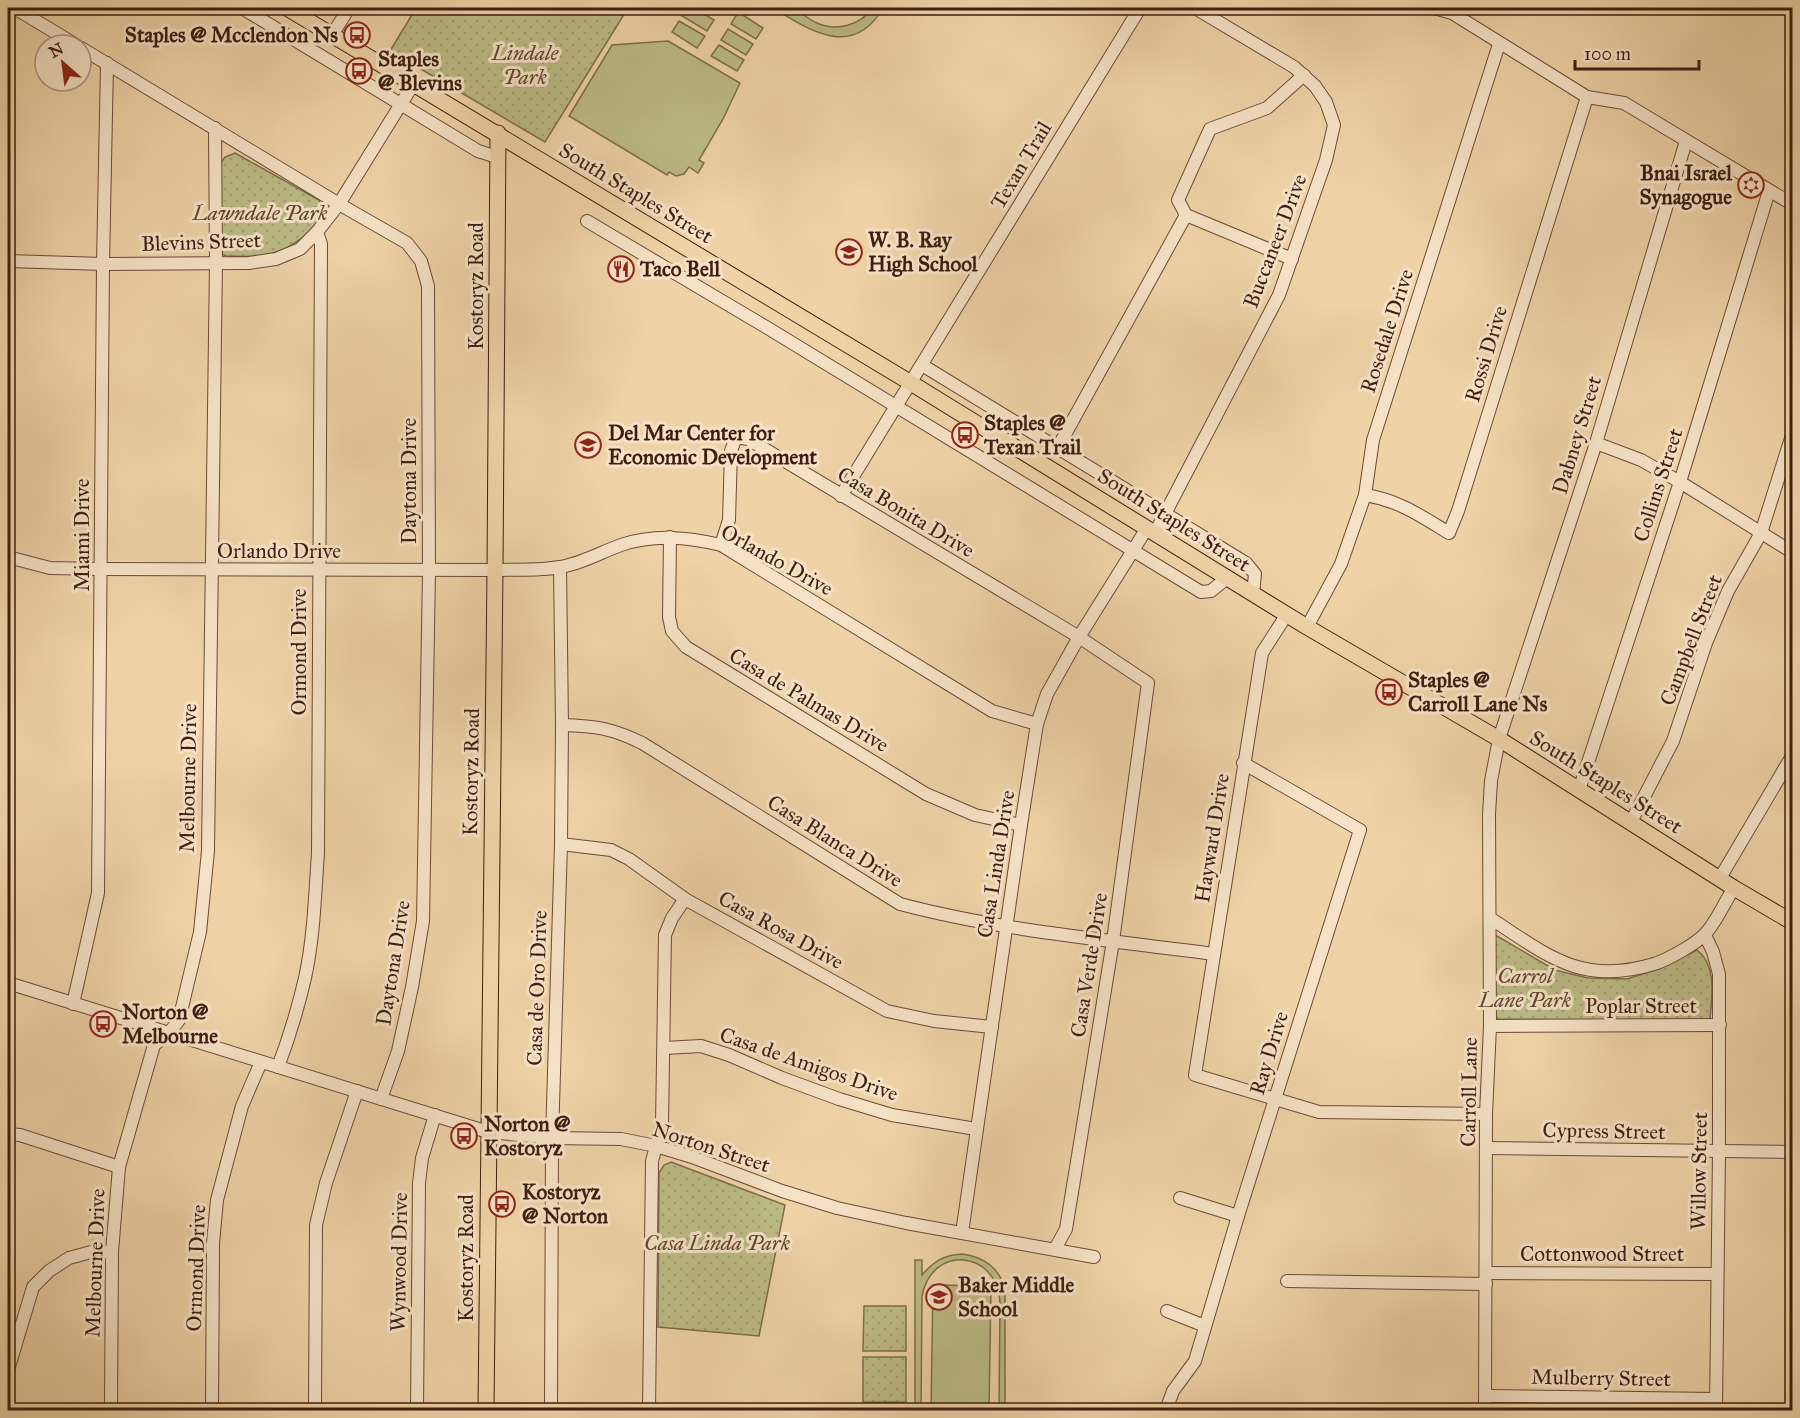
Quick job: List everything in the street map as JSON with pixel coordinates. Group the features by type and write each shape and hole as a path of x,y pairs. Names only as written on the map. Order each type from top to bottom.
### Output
{"main road":[{"name":"South Staples Street","path":"287,8 911,383 1287,615 1499,739 1734,888 1792,922"},
{"name":"Kostoryz Road","path":"486,1410 498,133"}],"street":[{"path":"242,8 478,151 497,157"},
{"path":"332,35 349,8"},
{"name":"Texan Trail","path":"841,496 1140,8"},
{"name":"Buccaneer Drive","path":"1151,531 1164,514 1279,296 1326,160 1334,125 1326,102 1304,75 1195,8"},
{"path":"1434,8 1452,13 1587,97 1624,103 1792,204"},
{"path":"8,12 18,10 56,33"},
{"name":"Rosedale Drive","path":"1307,627 1341,564 1365,495 1373,440 1499,44"},
{"name":"Daytona Drive","path":"93,55 407,243 421,261 429,286 429,572 423,921 398,1051 381,1099"},
{"name":"Miami Drive","path":"73,1004 98,893 103,264 107,63"},
{"path":"1292,260 1186,214 1178,200 1210,129 1267,108 1304,75"},
{"name":"Blevins Street","path":"8,261 103,264 249,263 276,259 300,249 318,232 339,204 414,83"},
{"name":"Rossi Drive","path":"1365,495 1384,498 1415,512 1449,533 1458,511 1587,97"},
{"name":"Melbourne Drive","path":"111,1410 112,1252 119,1167 154,1045 179,1020 200,932 208,851 210,570 216,263 215,128"},
{"name":"Dabney Street","path":"1499,739 1596,443 1686,141"},
{"name":"Collins Street","path":"1579,790 1680,482 1769,191"},
{"path":"1057,449 1186,214"},
{"path":"587,221 766,327 1201,592 1211,591 1227,578"},
{"name":"Ormond Drive","path":"278,1067 292,1027 305,976 314,912 318,853 321,244 318,232"},
{"path":"922,365 1246,563 1255,574 1253,594"},
{"name":"Campbell Street","path":"1631,822 1673,741 1706,643 1728,591 1761,533 1792,435"},
{"name":"Casa Bonita Drive","path":"721,545 729,519 731,452 736,437 748,439 1079,637 1148,683"},
{"path":"1596,443 1641,460 1792,552"},
{"name":"Casa Linda Drive","path":"962,1233 1037,724 1047,694 1079,637 1133,550 1151,531"},
{"name":"Casa de Palmas Drive","path":"669,537 669,617 672,631 686,647 926,794 975,815 1021,825"},
{"name":"Orlando Drive","path":"8,556 50,567 101,569 318,569 429,572 560,567 622,545 650,538 698,539 721,545 992,711 1037,724"},
{"name":"Casa de Oro Drive","path":"551,1410 552,1137 561,844 560,567"},
{"name":"Hayward Drive","path":"1275,1099 1195,1075 1262,653 1287,615"},
{"name":"Casa Verde Drive","path":"1055,1249 1066,1229 1113,941 1148,683"},
{"name":"Casa Blanca Drive","path":"562,725 593,726 617,730 642,743 900,904 944,916 1006,927 1214,954"},
{"name":"Carroll Lane","path":"1485,1410 1486,1114 1490,1026 1489,814 1491,781 1499,739"},
{"path":"1720,878 1792,756"},
{"name":"Ray Drive","path":"1166,1410 1173,1391 1195,1361 1238,1216 1360,830 1244,763"},
{"name":"Casa Rosa Drive","path":"561,844 610,850 629,859 685,899 887,1011 934,1021 992,1027"},
{"path":"1490,918 1540,951 1570,966 1600,973 1631,971 1666,961 1705,935 1734,888"},
{"path":"650,1410 651,1161 662,1124 665,935 672,918 685,899"},
{"name":"Willow Street","path":"1705,935 1719,974 1716,1405"},
{"name":"Norton Street","path":"8,983 488,1132 621,1139 656,1146 837,1208 906,1223 1094,1257"},
{"name":"Poplar Street","path":"1490,1026 1719,1025"},
{"name":"Casa de Amigos Drive","path":"664,1048 701,1047 729,1055 830,1096 892,1116 976,1130"},
{"name":"Ormond Drive","path":"212,1410 213,1243 217,1200 242,1106 261,1062"},
{"path":"315,1410 316,1225 326,1183 357,1091"},
{"path":"1275,1099 1319,1112 1486,1114"},
{"name":"Wynwood Drive","path":"417,1410 419,1183 422,1158 435,1115"},
{"path":"8,1134 20,1135 119,1167"},
{"name":"Cypress Street","path":"1487,1148 1792,1152"},
{"path":"1180,1198 1238,1216"},
{"path":"8,1370 33,1287 49,1271 69,1258 91,1252 112,1252"},
{"name":"Cottonwood Street","path":"1287,1281 1717,1274"},
{"path":"1167,1311 1205,1326"},
{"name":"Mulberry Street","path":"1485,1396 1716,1405"}],"green space":[{"name":"Lindale Park","path":"416,8 628,8 545,142 390,51"},
{"path":"687,8 694,8 714,20 707,31 682,16"},
{"path":"773,8 792,8 817,23 840,27 862,19 873,8 883,8 871,24 858,33 845,37 830,36 801,25"},
{"path":"738,12 763,28 756,39 731,24"},
{"path":"679,21 705,36 697,48 672,32"},
{"path":"728,29 753,44 746,55 721,40"},
{"path":"668,41 740,83 723,119 699,160 704,163 698,173 689,167 684,174 676,176 669,172 667,175 569,116 612,45"},
{"path":"719,45 744,60 737,71 711,56"},
{"name":"Lawndale Park","path":"235,153 319,200 322,208 317,224 302,238 277,252 248,257 222,254 219,165 225,157"},
{"name":"Carrol Lane Park","path":"1497,936 1555,970 1588,978 1627,979 1658,969 1697,950 1708,964 1712,982 1710,1019 1700,1022 1499,1019 1494,1017 1493,939"},
{"name":"Casa Linda Park","path":"671,1162 785,1205 759,1336 658,1327 659,1173 664,1165"},
{"path":"962,1254 989,1264 998,1274 1005,1288 1005,1410 999,1410 1000,1302 996,1285 988,1272 977,1264 964,1260 950,1261 938,1268 928,1279 922,1296 921,1410 915,1410 915,1260 922,1260 922,1275 940,1260"},
{"path":"933,1285 991,1286 989,1410 931,1410"},
{"path":"864,1306 906,1306 906,1351 863,1351"},
{"path":"863,1357 906,1357 906,1402 863,1402"}],"place":[{"name":"Staples @ Mcclendon Ns","path":"357,35"},
{"name":"Staples @ Blevins","path":"359,71"},
{"name":"Bnai Israel Synagogue","path":"1751,185"},
{"name":"W. B. Ray High School","path":"849,252"},
{"name":"Taco Bell","path":"621,269"},
{"name":"Staples @ Texan Trail","path":"965,435"},
{"name":"Del Mar Center for Economic Development","path":"588,445"},
{"name":"Staples @ Carroll Lane Ns","path":"1389,692"},
{"name":"Norton @ Melbourne","path":"103,1024"},
{"name":"Norton @ Kostoryz","path":"464,1136"},
{"name":"Kostoryz @ Norton","path":"502,1204"},
{"name":"Baker Middle School","path":"939,1297"}]}
